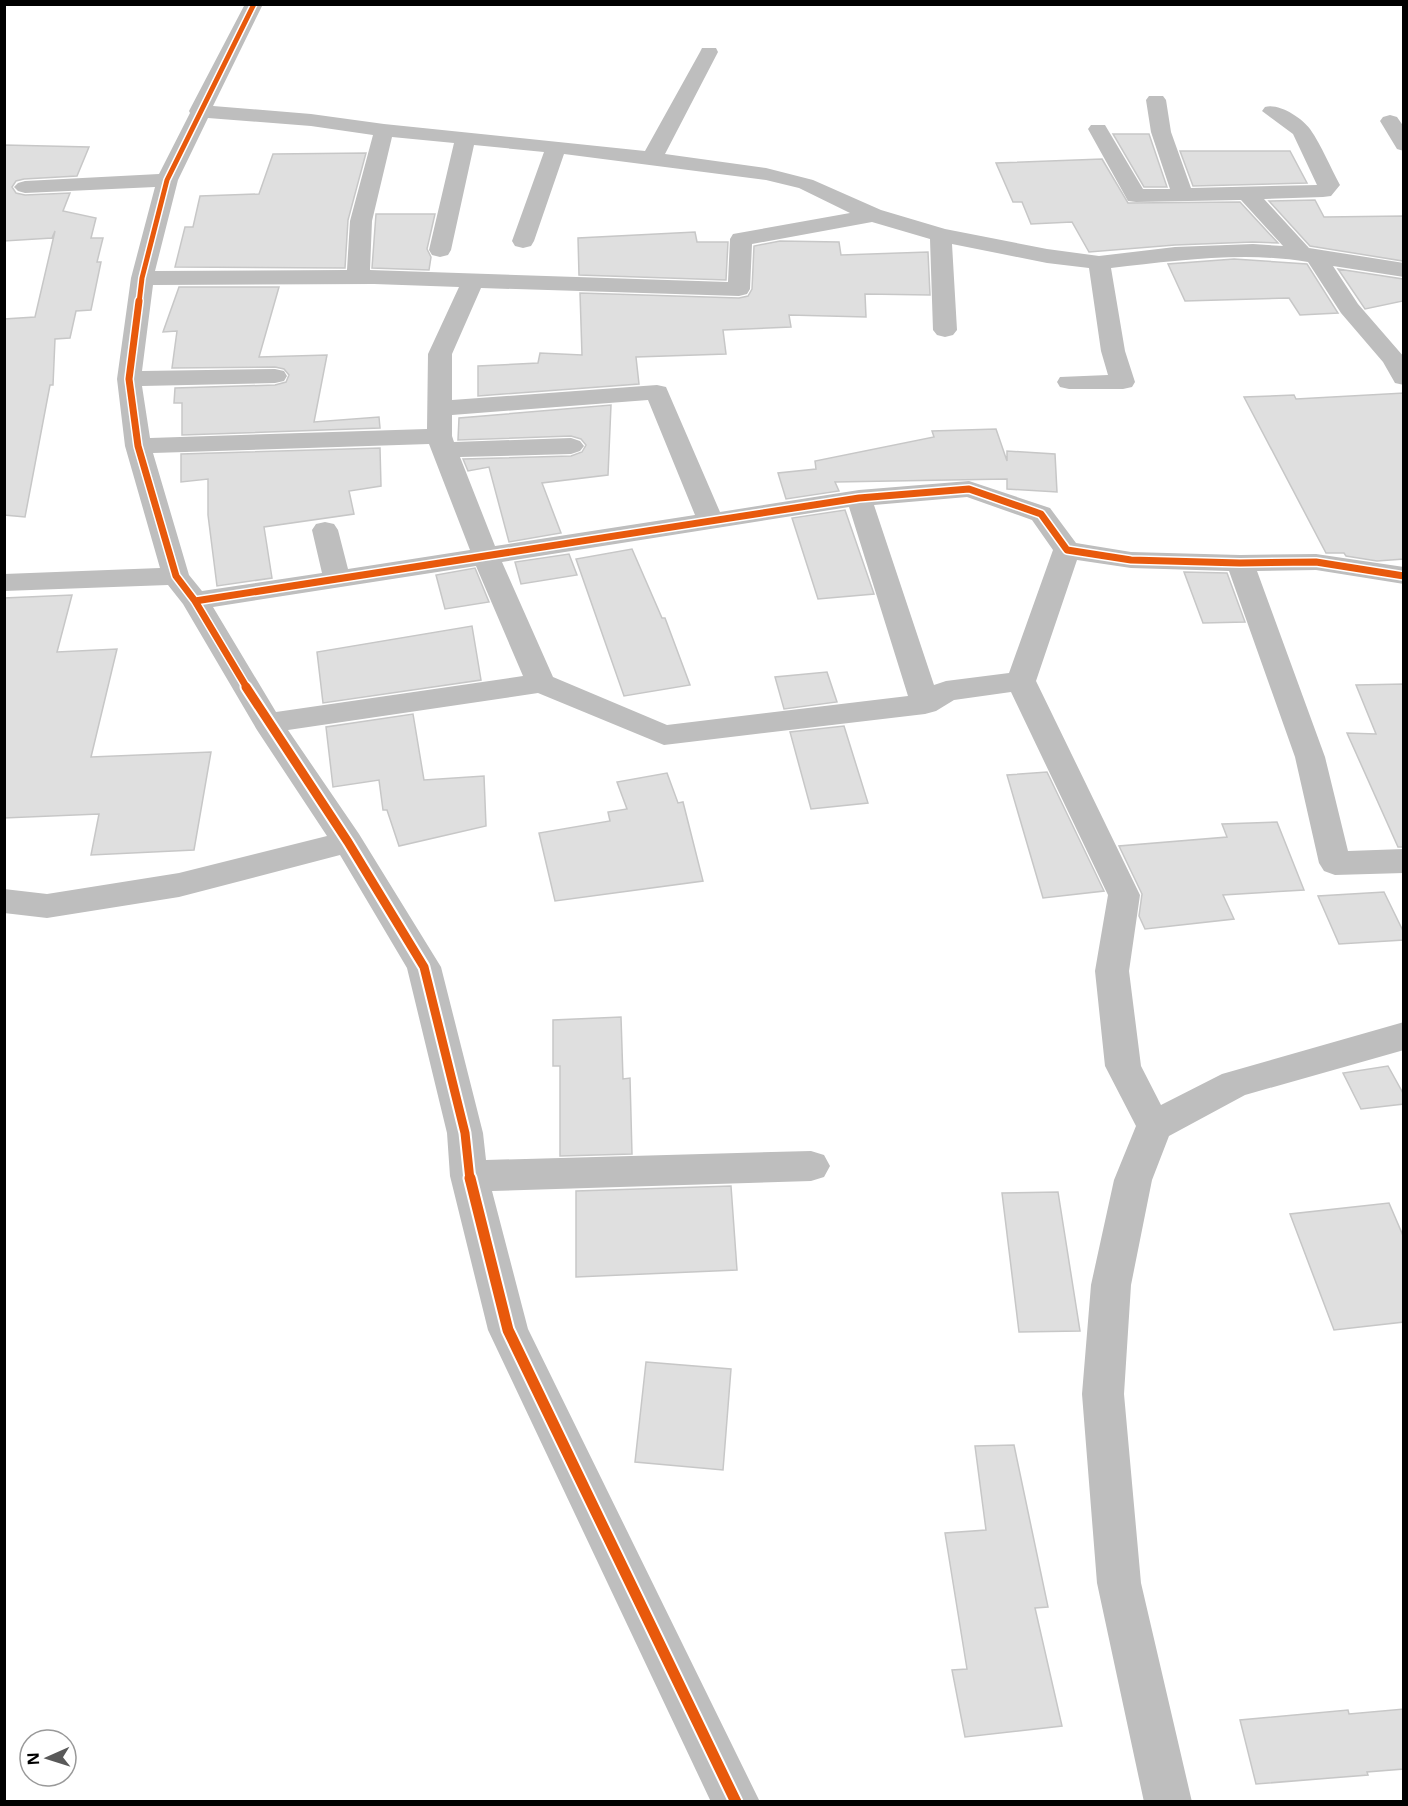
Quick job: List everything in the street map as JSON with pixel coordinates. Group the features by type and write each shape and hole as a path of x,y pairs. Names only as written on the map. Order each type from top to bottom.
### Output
{"street":[{"path":"254,4 166,180 142,278 129,379 138,446 185,589 268,723 348,842 424,967 465,1133 469,1176 508,1330 736,1802"},
{"path":"652,158 709,52"},
{"path":"1156,100 1161,132 1182,194"},
{"path":"199,111 311,120 384,130 652,158 766,174 806,184 873,215 941,235 1047,256 1099,263 1174,254 1253,251 1309,255 1404,270"},
{"path":"1098,129 1136,196 1323,191 1329,185 1301,131 1272,111"},
{"path":"1390,121 1404,145"},
{"path":"358,277 361,221 384,130"},
{"path":"440,250 465,138"},
{"path":"523,241 556,148"},
{"path":"25,187 166,180"},
{"path":"1247,193 1309,255 1349,308 1393,359 1404,378"},
{"path":"142,278 358,277 739,289 741,239 873,215"},
{"path":"941,235 945,330"},
{"path":"1069,382 1123,382 1113,351 1099,263"},
{"path":"473,280 440,354 439,408 442,443 485,555 541,683"},
{"path":"129,379 275,376"},
{"path":"439,408 657,392 711,522"},
{"path":"138,446 442,443 571,446"},
{"path":"4,583 185,589 337,580 859,498 969,489 1041,514 1067,550 1131,560 1240,563 1316,562 1404,576"},
{"path":"859,498 925,704"},
{"path":"325,530 337,580"},
{"path":"1067,550 1021,681 1124,895 1112,971 1123,1065 1154,1126"},
{"path":"1240,563 1310,757 1335,863 1404,861"},
{"path":"268,723 541,683 664,735 925,704 946,691 1021,681"},
{"path":"4,900 47,906 179,885 348,842"},
{"path":"1168,1802 1119,1583 1103,1395 1111,1285 1133,1180 1154,1126 1235,1084 1404,1036"},
{"path":"469,1176 811,1166"}],"building":[{"path":"1113,134 1149,134 1167,187 1144,187"},
{"path":"4,145 89,147 77,176 24,179 16,181 12,187 16,193 25,195 70,193 63,211 96,218 91,238 103,238 97,262 101,262 91,310 76,311 70,338 55,339 53,385 50,385 25,517 4,515 4,319 35,317 55,231 52,238 4,241"},
{"path":"1180,151 1290,151 1307,183 1193,186"},
{"path":"366,153 348,220 345,268 175,267 185,227 193,227 200,196 259,194 273,154"},
{"path":"1102,159 1128,203 1240,202 1278,243 1175,245 1089,252 1072,222 1031,224 1022,202 1013,202 996,163"},
{"path":"1315,200 1324,217 1403,216 1403,261 1310,246 1269,201"},
{"path":"376,214 435,214 427,249 431,257 429,270 372,268"},
{"path":"695,232 697,242 728,242 726,280 579,275 578,238"},
{"path":"780,241 839,242 841,255 928,252 930,295 865,294 866,317 789,315 791,327 723,330 726,354 636,357 639,384 478,396 478,366 538,363 540,353 582,355 580,293 739,298 748,296 752,289 754,246"},
{"path":"1234,259 1307,264 1338,313 1300,315 1289,298 1185,301 1168,264"},
{"path":"1338,269 1403,279 1403,301 1365,309"},
{"path":"179,287 279,287 259,357 327,355 314,422 379,417 380,428 182,435 182,403 174,403 175,388 275,385 286,382 289,375 284,369 275,367 172,368 177,331 163,332"},
{"path":"1404,393 1404,559 1377,561 1346,556 1344,553 1326,553 1244,397 1294,395 1296,399"},
{"path":"611,405 608,475 542,483 561,533 509,542 489,467 468,471 463,459 571,456 582,452 586,445 581,439 571,436 458,440 459,418"},
{"path":"996,429 1007,461 1007,451 1055,454 1057,492 1007,489 1007,479 835,482 839,491 786,499 778,473 816,469 815,461 934,437 932,431"},
{"path":"380,448 381,486 349,491 354,514 264,527 272,578 217,586 208,515 208,479 181,482 181,454"},
{"path":"845,510 874,594 818,599 792,518"},
{"path":"632,549 662,618 665,618 690,685 624,696 576,559"},
{"path":"569,554 577,575 521,584 515,562"},
{"path":"475,568 489,602 445,609 436,575"},
{"path":"1184,572 1227,573 1245,622 1203,623"},
{"path":"72,595 57,652 117,649 91,757 211,752 194,850 91,855 99,814 4,818 4,598"},
{"path":"472,626 481,680 323,703 317,652"},
{"path":"827,672 837,702 784,709 775,677"},
{"path":"1404,684 1404,847 1398,847 1347,733 1376,734 1356,685"},
{"path":"413,714 424,780 484,776 486,826 399,846 387,810 383,810 379,780 333,787 326,727"},
{"path":"844,726 868,803 811,809 790,732"},
{"path":"1047,772 1104,891 1043,898 1007,775"},
{"path":"667,773 678,803 683,802 703,881 555,901 539,833 610,821 608,812 627,809 617,782"},
{"path":"1277,822 1304,890 1223,895 1234,919 1145,929 1139,916 1142,894 1119,846 1227,837 1222,824"},
{"path":"1384,892 1404,933 1404,940 1339,944 1318,896"},
{"path":"621,1017 623,1079 630,1078 632,1154 560,1156 560,1066 553,1066 553,1020"},
{"path":"1388,1066 1404,1095 1404,1104 1361,1109 1343,1073"},
{"path":"731,1186 737,1270 576,1277 576,1191"},
{"path":"1058,1192 1080,1331 1019,1332 1002,1193"},
{"path":"1389,1203 1404,1238 1404,1322 1334,1330 1290,1214"},
{"path":"646,1362 731,1369 723,1470 635,1462"},
{"path":"1014,1445 1048,1607 1035,1608 1062,1726 965,1737 952,1670 967,1669 945,1533 986,1530 975,1446"},
{"path":"1404,1709 1404,1769 1367,1772 1368,1775 1256,1784 1240,1720 1348,1710 1349,1714"}],"cycle path":[{"path":"254,4 167,180 142,278 129,379 138,446 176,576 195,601 268,723 348,842 424,967 465,1133 469,1176 508,1330 736,1802"},
{"path":"195,601 859,498 969,489 1041,514 1067,550 1131,560 1240,563 1316,562 1404,576"}]}
